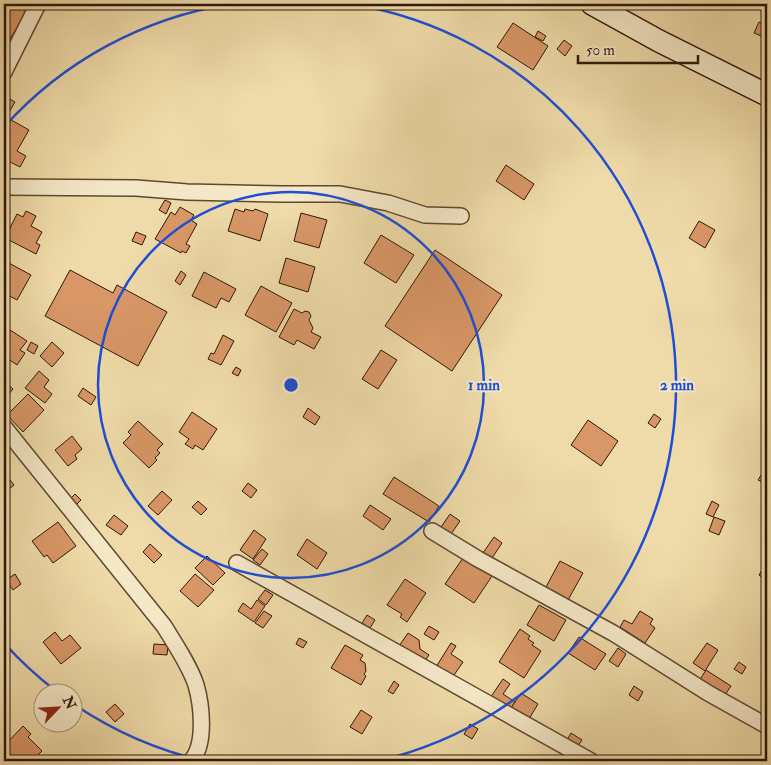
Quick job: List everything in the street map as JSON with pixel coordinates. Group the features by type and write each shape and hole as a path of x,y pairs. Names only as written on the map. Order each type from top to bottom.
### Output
{"main road":[{"path":"592,4 659,41 767,95"}],"street":[{"path":"4,72 38,4"},
{"path":"4,186 136,188 187,192 340,194 388,203 425,215 461,216"},
{"path":"4,427 164,626 196,685 201,716 200,738 196,759"},
{"path":"432,531 478,559 613,633 708,693 767,726"},
{"path":"237,563 591,761"}],"building":[{"path":"4,4 31,4 10,39 4,35"},
{"path":"759,22 767,25 766,38 754,33"},
{"path":"513,23 548,46 533,70 497,47"},
{"path":"538,31 546,36 543,41 535,37"},
{"path":"564,40 572,46 565,56 557,49"},
{"path":"6,97 15,102 8,114 4,112 4,100"},
{"path":"4,116 29,130 17,151 26,156 20,167 8,161 6,165 4,163"},
{"path":"506,165 534,184 524,200 496,181"},
{"path":"165,200 171,203 166,214 159,210"},
{"path":"180,207 194,215 191,220 197,224 186,244 190,246 186,253 182,251 181,253 155,239 171,212 175,215"},
{"path":"235,209 244,212 245,209 253,211 255,209 268,214 260,241 228,231"},
{"path":"26,211 36,216 31,226 42,232 36,243 40,245 36,254 5,238 17,214 23,217"},
{"path":"301,213 327,220 319,248 294,241"},
{"path":"699,221 715,230 705,248 689,238"},
{"path":"136,232 146,236 142,245 132,241"},
{"path":"381,235 414,255 396,283 364,263"},
{"path":"435,250 502,295 452,371 385,326"},
{"path":"286,258 315,267 308,292 279,283"},
{"path":"7,262 31,275 17,300 4,293 4,268"},
{"path":"70,270 113,293 117,285 167,312 138,366 45,316"},
{"path":"181,271 186,275 180,285 175,281"},
{"path":"204,272 236,289 229,302 221,298 216,308 192,296"},
{"path":"261,286 292,303 276,332 245,315"},
{"path":"294,309 302,313 305,311 309,312 311,316 309,320 313,328 311,332 321,337 314,349 297,340 294,345 279,337"},
{"path":"7,328 27,341 20,350 25,353 17,365 4,356 4,332"},
{"path":"223,335 234,341 221,365 208,359 211,353 214,354"},
{"path":"31,342 38,346 34,354 27,350"},
{"path":"52,342 64,353 52,367 40,356"},
{"path":"381,350 397,360 378,389 362,379"},
{"path":"236,367 241,370 238,376 232,373"},
{"path":"39,371 49,380 44,387 52,394 45,403 25,388"},
{"path":"4,381 13,389 4,400"},
{"path":"83,388 96,397 91,405 78,396"},
{"path":"28,394 44,410 23,432 7,415"},
{"path":"308,408 320,417 315,425 303,417"},
{"path":"192,412 217,429 203,450 195,445 193,449 185,444 189,439 179,432"},
{"path":"654,414 661,419 655,428 648,423"},
{"path":"588,420 618,441 601,466 571,445"},
{"path":"138,421 163,444 157,450 160,453 155,458 157,460 149,468 123,443 131,435 128,432"},
{"path":"72,436 82,449 75,455 77,459 68,466 55,450"},
{"path":"767,467 767,485 758,480"},
{"path":"6,475 14,485 4,493 4,477"},
{"path":"394,477 439,506 429,522 383,494"},
{"path":"248,483 257,490 251,498 242,491"},
{"path":"162,491 172,500 158,515 148,506"},
{"path":"75,494 81,500 76,505 70,499"},
{"path":"198,501 207,509 201,515 192,507"},
{"path":"712,501 719,505 713,517 706,514"},
{"path":"370,505 391,519 383,530 363,516"},
{"path":"450,514 460,521 449,537 439,530"},
{"path":"114,515 128,526 121,535 106,525"},
{"path":"714,517 725,521 719,535 709,531"},
{"path":"58,522 76,546 53,563 47,555 44,557 32,541"},
{"path":"254,530 266,539 253,559 240,550"},
{"path":"494,537 502,543 492,558 483,553"},
{"path":"307,539 327,553 317,569 297,555"},
{"path":"150,544 162,555 154,563 143,552"},
{"path":"262,549 268,554 260,565 253,560"},
{"path":"207,556 225,573 213,585 195,568"},
{"path":"463,558 492,576 474,603 445,584"},
{"path":"560,561 583,573 568,600 546,587"},
{"path":"767,562 767,581 759,575"},
{"path":"15,574 21,584 13,590 6,580"},
{"path":"195,574 214,590 198,607 180,591"},
{"path":"405,579 426,593 407,622 400,617 402,614 387,605"},
{"path":"265,590 273,595 266,605 258,599"},
{"path":"257,600 265,606 254,622 238,611 243,603 251,609"},
{"path":"539,605 566,620 554,641 527,625"},
{"path":"264,611 272,616 263,628 255,623"},
{"path":"640,611 653,619 650,624 655,628 645,643 620,627 624,620 632,624"},
{"path":"367,615 375,620 370,628 362,623"},
{"path":"429,626 439,632 434,640 424,634"},
{"path":"520,629 530,636 528,639 534,643 532,645 541,651 524,678 499,662"},
{"path":"55,632 62,641 70,635 81,648 61,664 43,642"},
{"path":"408,633 419,640 420,649 429,655 422,665 397,649"},
{"path":"579,637 606,654 595,670 568,653"},
{"path":"299,638 307,642 303,648 296,644"},
{"path":"451,643 456,646 451,654 463,662 452,678 436,667"},
{"path":"707,643 718,650 705,671 693,663"},
{"path":"154,644 168,645 167,655 153,654"},
{"path":"345,645 363,655 360,660 365,663 366,671 364,674 366,676 361,685 331,668"},
{"path":"618,648 626,654 618,667 609,661"},
{"path":"739,662 746,667 742,674 734,669"},
{"path":"706,670 731,686 723,698 699,681"},
{"path":"503,679 510,684 503,694 515,702 509,711 490,698"},
{"path":"394,681 399,685 393,694 388,691"},
{"path":"634,686 643,692 638,701 629,695"},
{"path":"521,693 538,704 529,719 511,708"},
{"path":"115,704 124,714 115,722 106,712"},
{"path":"361,710 372,717 362,734 350,727"},
{"path":"470,724 478,729 472,739 464,734"},
{"path":"23,726 31,734 28,737 42,751 32,761 4,760 4,746"},
{"path":"571,733 582,740 577,747 567,740"}]}
